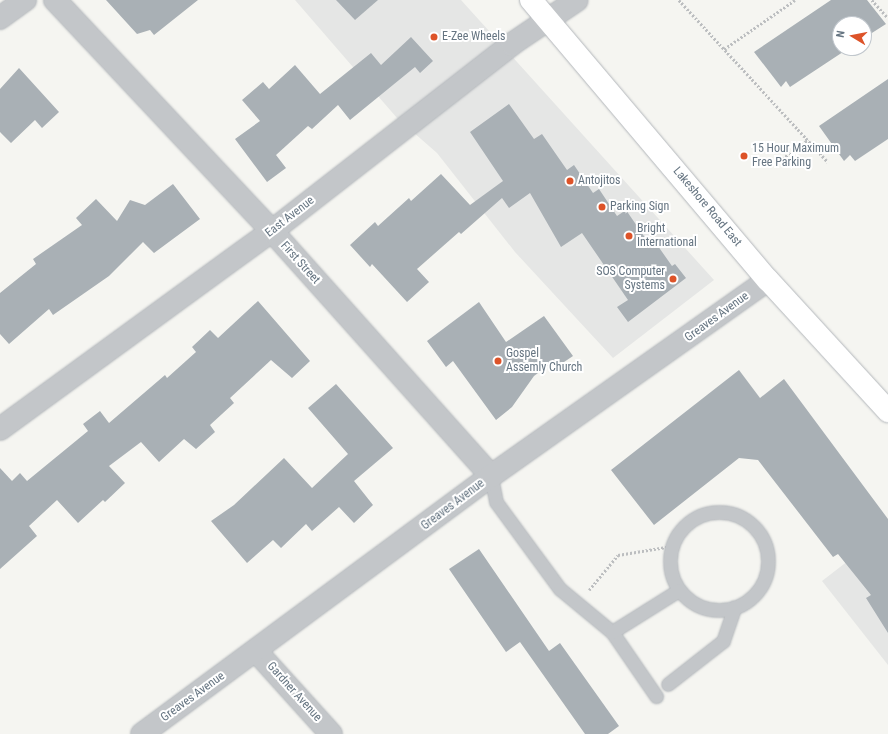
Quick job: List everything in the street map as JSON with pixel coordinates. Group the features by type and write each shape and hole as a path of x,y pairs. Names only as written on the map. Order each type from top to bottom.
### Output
{"main road":[{"name":"Lakeshore Road East","path":"531,0 550,19 768,280 888,411"}],"street":[{"path":"0,18 25,0"},
{"name":"First Street","path":"56,0 272,232 491,476"},
{"name":"East Avenue","path":"0,430 272,232 512,44 576,0"},
{"name":"Greaves Avenue","path":"142,734 491,476 768,280"},
{"name":"Gardner Avenue","path":"256,651 331,734"}],"lane":[{"path":"491,476 496,502 560,589 612,632 656,696"},
{"path":"714,511 728,512 753,525 767,550 765,578 748,601 735,607 704,608 679,590 672,576 672,546 688,522 714,511"},
{"path":"612,632 679,590"},
{"path":"668,684 723,641 735,607"}],"path":[{"path":"679,0 828,162"},
{"path":"724,49 795,0"},
{"path":"872,0 888,18"},
{"path":"778,161 808,140"},
{"path":"578,604 618,555 672,546"}],"shaded area":[{"path":"295,0 461,0 714,280 613,358 515,252 437,153 397,118"},
{"path":"888,530 888,665 822,581"}],"building":[{"path":"106,0 198,0 154,35 150,30 137,34"},
{"path":"336,0 378,0 355,20"},
{"path":"831,0 867,0 886,24 872,33 872,16 832,16 832,56 837,56 790,87 786,81 781,87 754,52"},
{"path":"411,37 433,61 420,73 415,67 350,120 338,105 312,129 308,126 276,155 286,168 267,182 235,139 260,121 242,100 263,82 269,89 295,65 320,94 371,53 381,65"},
{"path":"19,68 59,112 42,128 35,120 11,143 0,132 0,89"},
{"path":"888,79 888,139 855,161 850,155 844,161 819,126"},
{"path":"509,104 534,139 542,134 567,170 574,165 593,193 599,189 617,216 626,210 648,242 653,239 672,266 675,264 686,278 628,322 617,307 628,300 582,233 561,247 530,193 509,208 502,198 461,234 459,232 417,269 429,282 407,302 372,264 370,267 350,245 375,222 378,226 409,198 411,201 441,174 470,205 503,181 470,132"},
{"path":"173,184 200,219 154,253 143,242 109,276 53,315 49,309 9,344 0,334 0,293 36,264 33,259 82,225 76,218 96,199 117,221 130,200 145,205"},
{"path":"258,301 310,361 292,378 271,360 230,398 234,403 210,425 215,432 196,449 184,439 159,462 141,442 109,466 125,483 105,502 103,500 78,523 57,500 29,526 37,536 0,569 0,468 12,481 20,473 27,481 88,431 83,424 100,411 109,423 165,375 167,378 196,352 192,347 210,330 218,338"},
{"name":"Gospel Assemly Church","path":"479,302 506,342 544,316 573,356 558,366 554,361 534,376 512,407 496,420 453,361 446,367 427,341"},
{"path":"739,370 760,398 784,379 888,519 888,633 866,598 871,595 838,554 833,557 758,460 739,458 654,525 611,470"},
{"path":"336,384 393,448 354,481 373,505 354,523 339,507 312,531 306,524 281,548 273,540 247,563 211,521 234,505 284,458 312,488 348,454 308,408"},
{"path":"479,549 549,651 560,643 619,726 608,734 585,734 520,642 506,652 449,569"}],"place":[{"name":"E-Zee Wheels","path":"434,37"},
{"name":"15 Hour Maximum Free Parking","path":"744,156"},
{"name":"Antojitos","path":"570,181"},
{"name":"Parking Sign","path":"602,207"},
{"name":"Bright International","path":"629,236"},
{"name":"SOS Computer Systems","path":"673,279"},
{"name":"Gospel Assemly Church","path":"498,361"}]}
